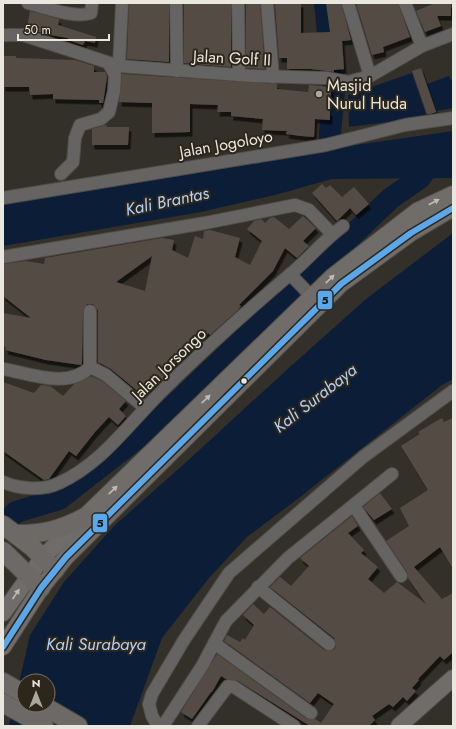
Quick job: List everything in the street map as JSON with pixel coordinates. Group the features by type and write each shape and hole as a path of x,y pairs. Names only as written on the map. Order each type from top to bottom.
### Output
{"highway":[{"path":"10,530 46,533 57,530 85,517"},
{"path":"10,530 49,564"},
{"path":"3,551 35,581"},
{"path":"3,682 16,689"},
{"path":"3,703 44,726"},
{"path":"56,713 78,726"}],"main road":[{"path":"3,613 35,581 85,517 311,296 333,276 400,222 439,199 453,194"},
{"path":"49,564 94,529 341,284 411,233 453,208"},
{"path":"3,648 35,581"},
{"path":"399,726 453,678"}],"street":[{"path":"28,3 78,15 86,15 91,13 92,3"},
{"path":"61,174 73,162 75,138 80,125 101,119 109,112 114,91 114,65 122,3"},
{"path":"176,3 177,71"},
{"path":"238,3 239,76"},
{"path":"267,3 273,77"},
{"path":"348,3 370,76"},
{"path":"405,3 422,46"},
{"name":"Jalan Golf II","path":"3,35 23,35 114,65 239,76 326,78 352,82 370,76 422,46 453,34"},
{"name":"Jalan Jogoloyo","path":"3,198 331,144 405,126 453,118"},
{"path":"3,257 205,223 295,205 309,210 332,234"},
{"name":"Jalan Jorsongo","path":"3,482 27,488 47,487 67,479 102,455 145,408 206,349 291,275 332,234 343,226"},
{"path":"291,275 311,296"},
{"path":"3,368 57,379 76,376 86,372 90,367 90,311"},
{"path":"90,367 106,376 145,408"},
{"path":"158,726 152,716 149,704 152,694 184,640 229,573 363,457 453,391"},
{"path":"163,726 226,622 258,587 288,558 392,474"},
{"path":"354,506 401,576"},
{"path":"258,587 329,644"},
{"path":"214,643 311,713"},
{"path":"198,726 225,689 231,686 294,726"}],"water":[{"path":"412,73 427,117 349,127 348,95"},
{"path":"449,76 451,80 453,80 453,108 437,111 427,84"},
{"path":"453,131 453,178 332,179 275,195 201,212 3,246 3,205 59,193 171,173"},
{"name":"Kali Surabaya","path":"453,233 453,379 442,385 247,537 209,578 162,638 130,726 9,726 16,696 16,713 56,713 56,673 21,673 30,635 64,582 114,526 366,299"}],"building":[{"path":"129,3 169,3 169,62 127,59"},
{"path":"184,3 231,3 231,67 184,63"},
{"path":"246,3 260,3 265,69 246,68"},
{"path":"275,3 301,3 301,33 330,32 326,3 341,3 351,40 342,41 344,69 334,70 334,72 311,69 287,69 287,58 279,58"},
{"path":"356,3 398,3 410,37 383,47 384,52 372,55"},
{"path":"435,3 451,3 451,16 437,16 441,26 425,32 416,11"},
{"path":"30,11 59,19 58,25 96,37 95,43 85,41 83,45 68,40 68,38 45,34 27,28"},
{"path":"3,56 16,56 16,58 75,60 94,66 94,72 105,72 107,77 103,103 99,103 99,100 53,99 53,94 30,95 29,87 3,87"},
{"path":"421,68 436,112 430,114 427,114 412,71"},
{"path":"122,74 277,84 277,89 308,92 309,85 332,87 328,111 330,111 330,120 315,119 314,137 301,136 286,134 287,131 262,130 263,119 231,116 231,112 217,112 218,105 190,104 190,132 152,133 152,103 119,102"},
{"path":"106,125 107,127 129,127 128,145 92,145 92,129"},
{"path":"322,184 326,188 330,185 342,197 354,187 369,204 356,215 350,208 337,221 312,193"},
{"path":"303,216 316,228 303,241 309,246 297,258 285,248 273,271 239,305 241,306 238,310 210,335 208,333 205,337 200,333 182,357 180,355 165,372 168,375 151,391 144,386 140,393 111,369 98,362 98,311 93,304 87,304 83,311 81,365 46,360 5,350 6,347 3,346 3,313 31,318 3,296 3,264 26,261 44,264 45,258 162,238 174,240 172,250 188,258 195,236 203,239 204,231 210,230 240,238 235,257 250,265 262,241 247,229 254,221 261,219 265,223 270,218 274,217 289,229","holes":["152,256 145,291 116,282"]},
{"path":"91,376 102,381 126,401 119,409 126,416 118,425 109,417 76,456 69,451 49,479 44,480 3,451 3,382 34,393 41,385 50,386 63,396 74,384"},
{"path":"442,418 444,422 453,418 453,569 440,547 414,567 442,599 453,593 453,652 444,660 440,656 418,679 419,680 412,688 416,691 407,701 403,697 393,707 389,704 372,716 375,720 369,726 310,726 238,681 226,679 221,676 212,692 192,719 181,712 217,654 307,719 315,719 321,723 334,704 318,693 310,703 224,641 227,635 240,642 243,638 245,640 254,625 243,615 253,604 264,614 270,607 324,650 328,651 335,649 336,645 334,638 270,587 280,577 291,586 309,566 300,558 352,516 358,526 348,533 364,550 361,553 378,567 368,579 384,593 397,582 426,604 408,578 407,572 386,541 409,526 400,508 428,490 401,446 420,434 418,432"},
{"path":"380,493 392,509 374,520 363,507"}],"waterway":[{"name":"Kali Brantas","path":"325,3 328,32 328,70 335,81 330,133 330,166"},
{"path":"3,525 16,512 59,499 150,428 391,198 420,178 437,154"}],"transit line":[{"name":"5","path":"3,647 41,588 66,557 341,284 411,233 453,208"}],"place":[{"name":"Masjid Nurul Huda","path":"319,94"}]}
